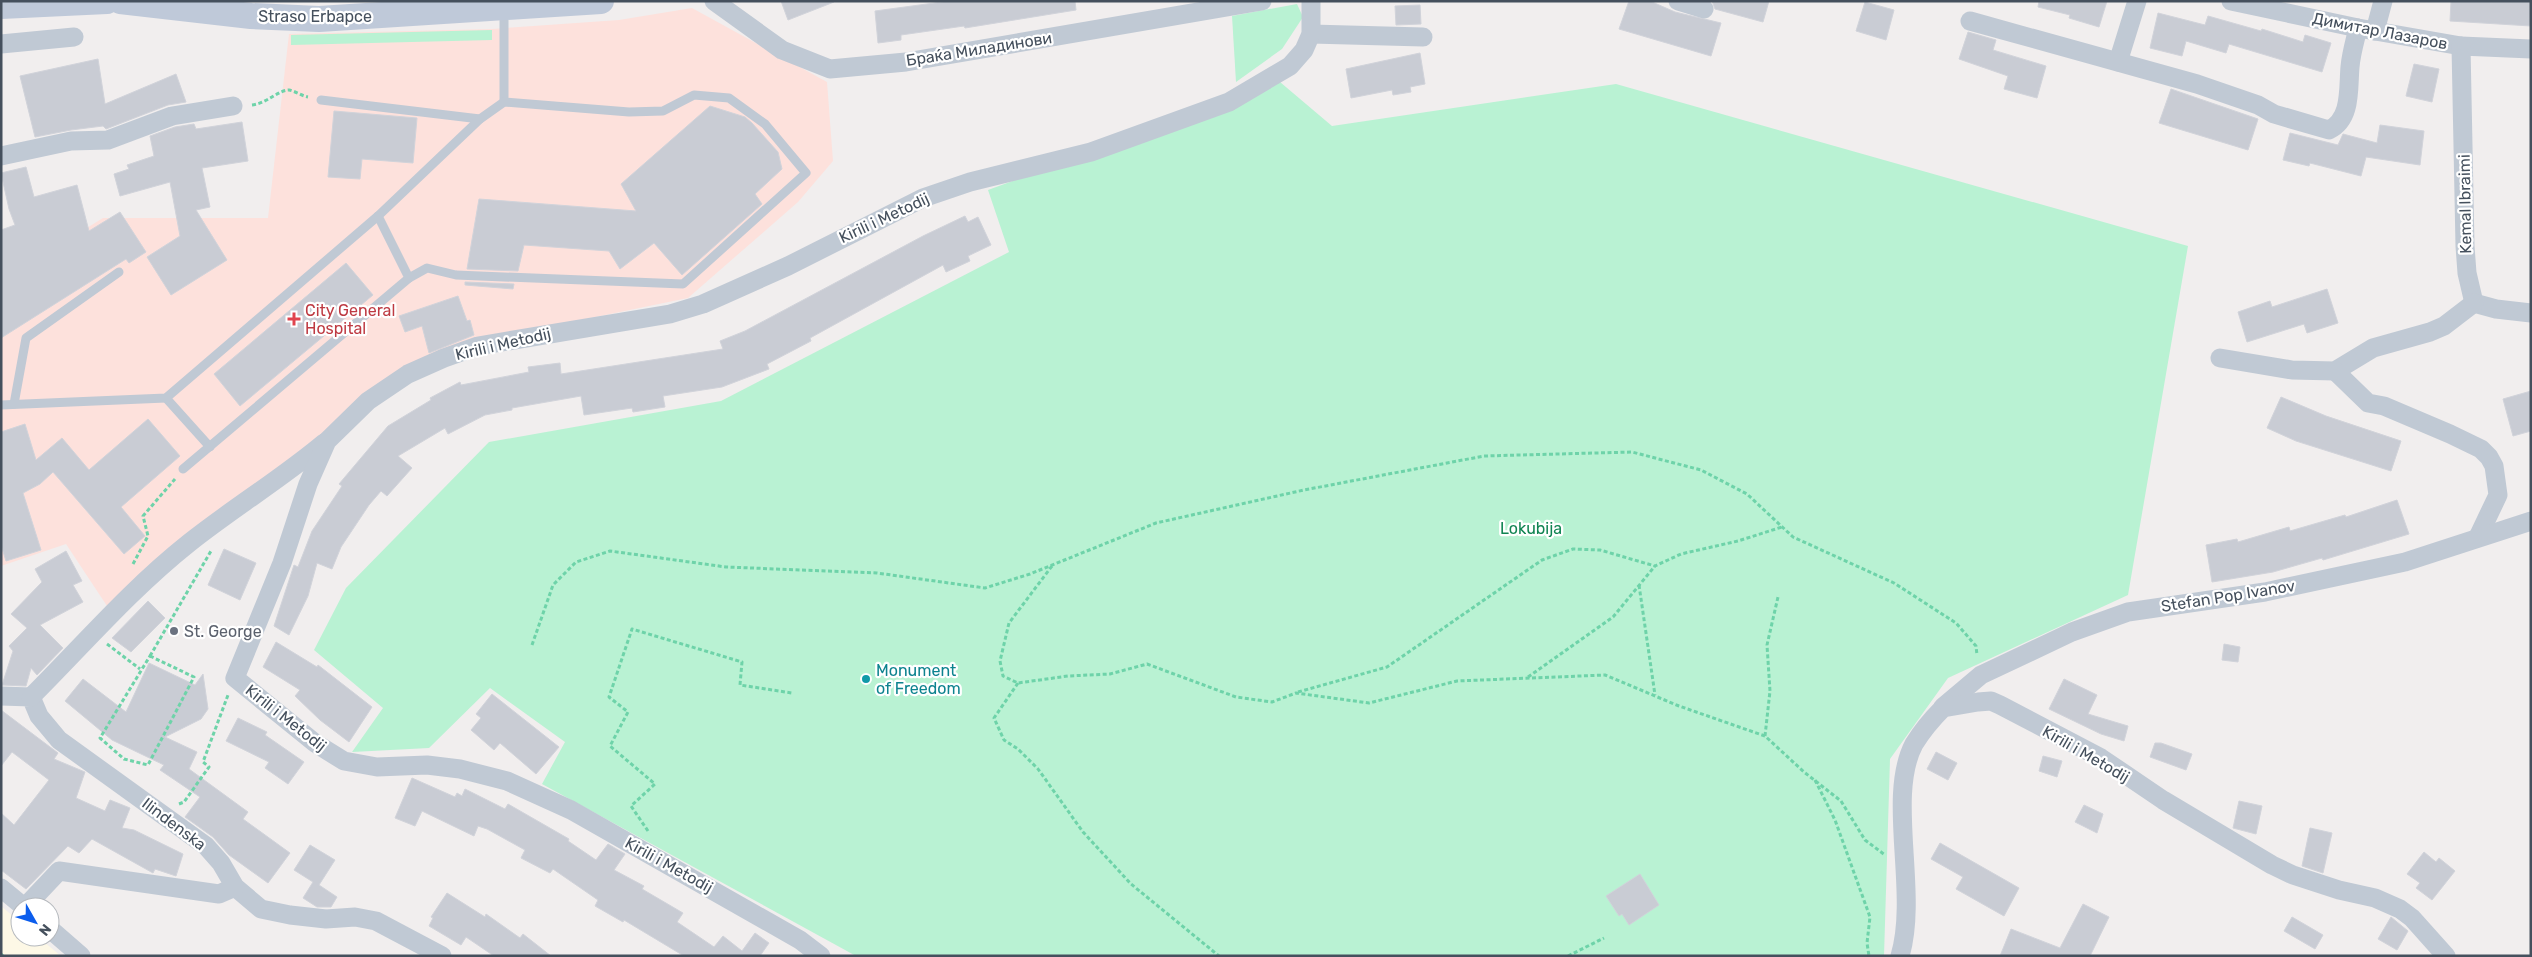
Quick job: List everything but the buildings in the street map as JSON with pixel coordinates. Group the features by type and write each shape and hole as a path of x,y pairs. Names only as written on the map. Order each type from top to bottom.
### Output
{"main road":[{"path":"12,4 107,1"},
{"name":"Straso Erbapce","path":"120,1 251,16 319,19 601,1"}],"street":[{"name":"Браќа Миладинови","path":"714,1 782,50 830,69 906,62 1262,1"},
{"path":"1311,1 1312,34 1423,37"},
{"path":"1678,1 1704,9"},
{"path":"2118,62 2137,1"},
{"name":"Димитар Лазаров","path":"2231,1 2366,29 2461,46 2531,49"},
{"path":"1970,21 2198,84 2258,105 2274,114 2329,130 2336,127 2349,99 2350,66 2366,29 2383,1"},
{"name":"Kirili i Metodij","path":"821,956 800,940 571,810 507,781 426,764 377,767 344,761 315,743 235,678 282,563 308,484 327,441 368,401 408,374 444,358 478,346 670,314 704,304 788,266 923,198 970,182 1091,152 1230,102 1290,66 1304,50 1312,34"},
{"path":"1,44 74,37"},
{"name":"Kemal Ibraimi","path":"2461,46 2466,246 2468,273 2474,303"},
{"path":"1,156 71,141 108,140 172,116 234,106"},
{"path":"2220,358 2292,370 2335,371 2373,348 2430,332 2444,326 2474,303 2496,309 2531,313"},
{"path":"2335,371 2368,403 2384,406 2450,434 2482,449 2489,457 2494,466 2498,495 2478,537"},
{"path":"1,696 31,697 150,576 190,542 288,473 327,441"},
{"name":"Stefan Pop Ivanov","path":"1942,708 1981,675 2072,632 2128,612 2231,598 2405,562 2531,521"},
{"name":"Ilindenska","path":"31,697 39,716 59,740 206,846 221,863 235,887 261,909 290,915 326,919 355,917 376,921 442,956"},
{"name":"Kirili i Metodij","path":"1942,708 1991,701 2000,705 2101,758 2163,800 2272,865 2293,875 2339,890 2375,898 2400,909 2412,918 2446,956"},
{"path":"1900,956 1905,940 1908,894 1903,801 1906,770 1914,744 1942,708"},
{"path":"34,897 59,871 219,894 235,887"},
{"path":"1,888 12,897"},
{"path":"60,938 81,956"}],"lane":[{"path":"504,8 504,102"},
{"path":"1,405 166,398 378,216 480,119 504,102 629,112 663,111 694,95 729,98 765,124 806,173 683,284 456,275 428,268 409,278 183,469"},
{"path":"321,100 480,119"},
{"path":"378,216 409,278"},
{"path":"14,404 26,338 119,272"},
{"path":"166,398 210,447"}],"path":[{"path":"234,106 266,103 282,92 290,90 321,100"},
{"path":"532,645 553,585 576,562 610,551 726,567 877,573 985,588 1053,565 1156,523 1304,490 1484,456 1632,452 1701,470 1747,494 1793,537 1894,583 1956,622 1976,646 1981,675"},
{"path":"130,569 148,536 143,516 183,469"},
{"path":"1526,678 1613,617 1655,566 1681,554 1738,541 1782,527"},
{"path":"150,656 194,678 148,765 124,758 100,738 212,550"},
{"path":"1053,565 1009,622 1000,661 1003,676 1018,683 1068,676 1110,674 1147,664 1236,697 1272,702 1296,693 1387,667 1542,560 1573,550 1600,550 1655,566"},
{"path":"1640,585 1655,696"},
{"path":"1765,736 1770,691 1767,645 1778,597"},
{"path":"652,837 631,806 655,784 610,746 628,712 609,697 632,629 742,662 740,686 792,693"},
{"path":"105,642 140,670"},
{"path":"1296,693 1369,703 1457,681 1605,674 1655,696 1765,736 1814,780 1841,801 1865,840 1882,855 1906,855"},
{"path":"165,816 173,806 184,802 209,767 203,762 235,678"},
{"path":"1018,683 994,718 1004,740 1018,749 1038,769 1083,832 1131,884 1219,956"},
{"path":"1814,780 1835,820 1870,917 1866,942 1869,956"},
{"path":"1568,956 1604,938"}],"shaded area":[{"name":"City General Hospital","path":"692,8 827,82 833,161 798,202 688,298 484,340 405,370 107,606 66,544 1,566 1,281 103,218 268,218 289,34 492,29 619,20"},
{"path":"1,906 10,914 10,947 50,947 61,956 1,956"}],"green space":[{"path":"1297,4 1303,17 1282,49 1236,82 1232,16"},
{"path":"492,30 492,40 291,45 291,35"},
{"name":"Lokubija","path":"1280,82 1332,126 1616,84 2188,246 2128,595 1948,678 1890,759 1884,956 856,956 542,784 565,742 490,688 429,748 352,752 383,708 314,650 346,588 489,442 721,401 1009,252 988,190"}],"place":[{"name":"City General Hospital","path":"294,319"},
{"name":"St. George","path":"174,631"},
{"name":"Monument of Freedom","path":"866,679"}]}
